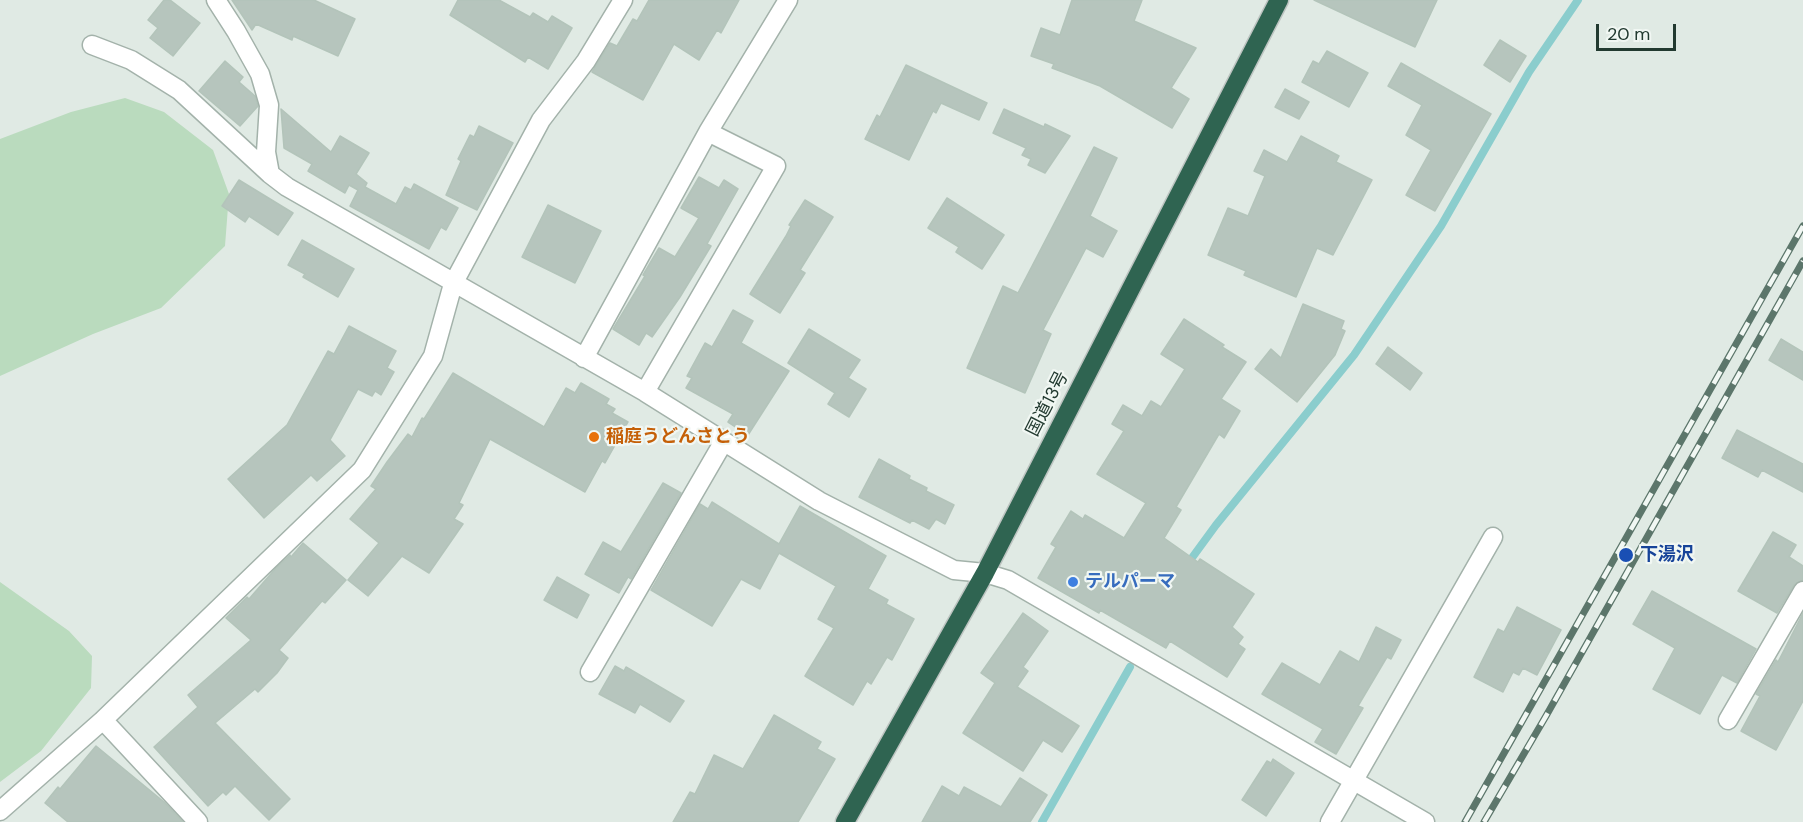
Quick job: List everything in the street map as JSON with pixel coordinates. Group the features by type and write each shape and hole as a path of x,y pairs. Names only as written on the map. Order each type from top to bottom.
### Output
{"highway":[{"name":"国道13号","path":"845,822 986,573 1279,0"}],"street":[{"path":"216,0 260,74 269,105 267,152 270,174"},
{"path":"0,811 103,720 362,470 433,356 453,284 541,120 586,61 623,0"},
{"path":"584,358 708,132 788,0"},
{"path":"92,45 131,60 179,90 287,188 645,392 819,501 954,570 986,573 1008,580 1425,822"},
{"path":"645,392 776,166 708,132"},
{"path":"590,672 724,441"},
{"path":"1330,822 1493,537"},
{"path":"1728,720 1803,591"},
{"path":"103,720 198,822"}],"green space":[{"path":"125,98 164,112 213,150 229,194 225,246 161,308 93,334 0,376 0,139 71,112"},
{"path":"0,582 69,631 92,656 91,688 41,751 0,782"}],"building":[{"path":"164,0 170,0 200,23 173,56 150,38 158,28 148,20"},
{"path":"232,0 314,0 355,19 338,56 293,36 292,40 256,24 252,30"},
{"path":"458,0 499,0 530,17 533,13 548,22 552,16 572,28 548,69 528,57 525,62 450,15"},
{"path":"649,0 739,0 721,33 717,30 699,60 674,44 643,100 592,72 610,43 617,46 633,19 637,21"},
{"path":"1072,0 1142,0 1134,21 1196,48 1171,88 1189,99 1172,128 1100,86 1052,68 1054,64 1031,56 1041,28 1060,35"},
{"path":"1314,0 1437,0 1415,47"},
{"path":"1500,40 1526,56 1510,82 1484,65"},
{"path":"1327,51 1368,73 1349,107 1302,82 1313,61 1319,64"},
{"path":"225,61 243,77 239,82 255,96 258,106 240,126 199,91"},
{"path":"1401,63 1491,114 1435,211 1406,195 1431,150 1406,135 1422,105 1388,86"},
{"path":"906,65 987,103 979,120 941,103 936,113 933,111 909,160 865,139 877,115 880,117"},
{"path":"1285,89 1309,102 1299,119 1275,107"},
{"path":"281,109 331,152 340,136 369,153 356,174 367,183 365,187 396,204 405,187 411,190 414,184 458,208 446,230 441,227 429,249 350,206 358,190 349,185 345,193 308,171 312,164 284,148"},
{"path":"1004,109 1070,136 1045,173 1028,165 1031,159 1022,155 1026,148 993,133"},
{"path":"479,126 513,143 477,210 446,195 461,161 458,159 470,135 474,137"},
{"path":"1301,136 1339,156 1336,162 1372,180 1333,255 1317,248 1296,297 1244,275 1246,271 1208,255 1228,208 1248,216 1265,176 1254,171 1264,150 1287,162"},
{"path":"1094,147 1117,158 1090,216 1117,231 1103,257 1086,248 1043,330 1051,334 1025,393 967,368 1003,286 1018,293"},
{"path":"699,177 719,188 724,180 738,189 707,244 711,246 680,297 652,337 646,333 639,345 613,329 659,248 675,257 699,218 681,208"},
{"path":"239,180 293,213 278,235 249,216 245,222 222,206"},
{"path":"947,198 1004,235 982,269 956,252 959,247 928,228"},
{"path":"805,200 833,217 800,270 805,273 780,313 750,294"},
{"path":"548,205 601,231 575,283 522,257"},
{"path":"302,240 354,269 338,297 303,277 305,274 288,265"},
{"path":"1303,304 1344,321 1341,329 1345,331 1335,355 1297,402 1255,369 1271,349 1281,358"},
{"path":"733,310 753,321 741,343 789,371 748,435 728,422 733,414 686,388 692,378 687,376 705,343 712,347"},
{"path":"1184,319 1246,362 1221,399 1240,411 1224,438 1219,434 1176,507 1181,510 1164,538 1198,562 1200,559 1254,594 1232,627 1243,637 1238,644 1245,649 1227,677 1170,641 1166,648 1038,578 1056,547 1051,544 1071,511 1083,519 1085,515 1124,538 1146,503 1097,474 1124,431 1112,424 1123,405 1142,416 1151,401 1161,407 1185,369 1161,354"},
{"path":"349,326 396,351 387,368 394,372 381,395 375,391 372,396 358,389 330,440 345,456 317,481 311,475 264,518 228,479 287,425 328,351 334,354"},
{"path":"809,329 860,360 848,378 866,389 849,417 828,404 835,393 788,363"},
{"path":"1781,339 1803,352 1803,380 1769,360"},
{"path":"1388,347 1422,373 1410,390 1376,364"},
{"path":"453,373 544,427 566,388 575,393 581,383 609,399 606,404 615,409 612,413 628,422 605,463 602,461 585,492 490,439 459,503 463,505 454,519 463,524 429,573 402,556 368,596 348,580 379,543 350,519 376,489 371,486 408,434 412,437 422,418 424,419"},
{"path":"1737,430 1803,464 1803,492 1762,470 1758,477 1722,458"},
{"path":"879,459 910,476 909,479 927,488 926,491 954,505 945,524 936,519 929,529 912,520 910,523 859,497"},
{"path":"663,483 681,493 631,579 628,577 619,593 585,574 603,542 621,552"},
{"path":"712,502 779,544 800,506 886,556 868,589 888,600 886,604 914,619 892,660 887,657 871,684 867,681 853,705 805,676 834,628 818,619 836,586 779,553 760,589 741,579 712,626 651,590 700,504 708,509"},
{"path":"1773,532 1796,545 1789,557 1803,566 1803,580 1794,585 1777,613 1738,591"},
{"path":"303,543 346,580 325,603 322,601 279,650 288,658 277,673 258,692 255,689 215,723 290,799 269,820 235,786 226,795 223,792 208,806 154,747 198,707 188,695 251,640 226,618 247,597 249,599 276,568 290,555 291,557"},
{"path":"557,577 589,595 577,618 544,600"},
{"path":"1652,591 1756,649 1737,683 1722,675 1700,714 1653,689 1675,648 1633,624"},
{"path":"1517,607 1561,630 1537,675 1523,668 1519,675 1513,672 1503,692 1474,677 1498,629 1504,632"},
{"path":"1023,613 1048,631 1023,667 1028,671 1017,687 1079,726 1062,752 1043,740 1023,771 963,733 995,683 981,673"},
{"path":"1803,613 1803,701 1776,750 1741,731 1760,696 1756,694 1776,660 1778,662"},
{"path":"1376,627 1401,640 1391,659 1387,657 1358,706 1363,708 1336,754 1315,742 1323,729 1262,694 1282,663 1320,685 1340,651 1359,662"},
{"path":"615,666 624,671 626,667 684,701 670,722 640,704 635,713 599,694"},
{"path":"774,715 821,742 817,749 835,759 798,822 673,822 690,792 695,794 714,755 743,769"},
{"path":"96,746 164,802 183,822 68,822 45,803 58,787 60,789"},
{"path":"1273,759 1294,773 1266,816 1242,800 1267,761 1271,763"},
{"path":"1020,778 1047,795 1030,822 922,822 942,786 959,796 964,787 1001,807"}],"waterway":[{"path":"1186,566 1216,525 1354,355 1441,226 1529,72 1578,0"},
{"path":"1042,822 1130,667"}],"railway":[{"path":"1465,822 1803,226"},
{"path":"1484,822 1803,261"}],"place":[{"name":"稲庭うどんさとう","path":"594,437"},
{"name":"下湯沢","path":"1626,555"},
{"name":"テルパーマ","path":"1073,582"}]}
